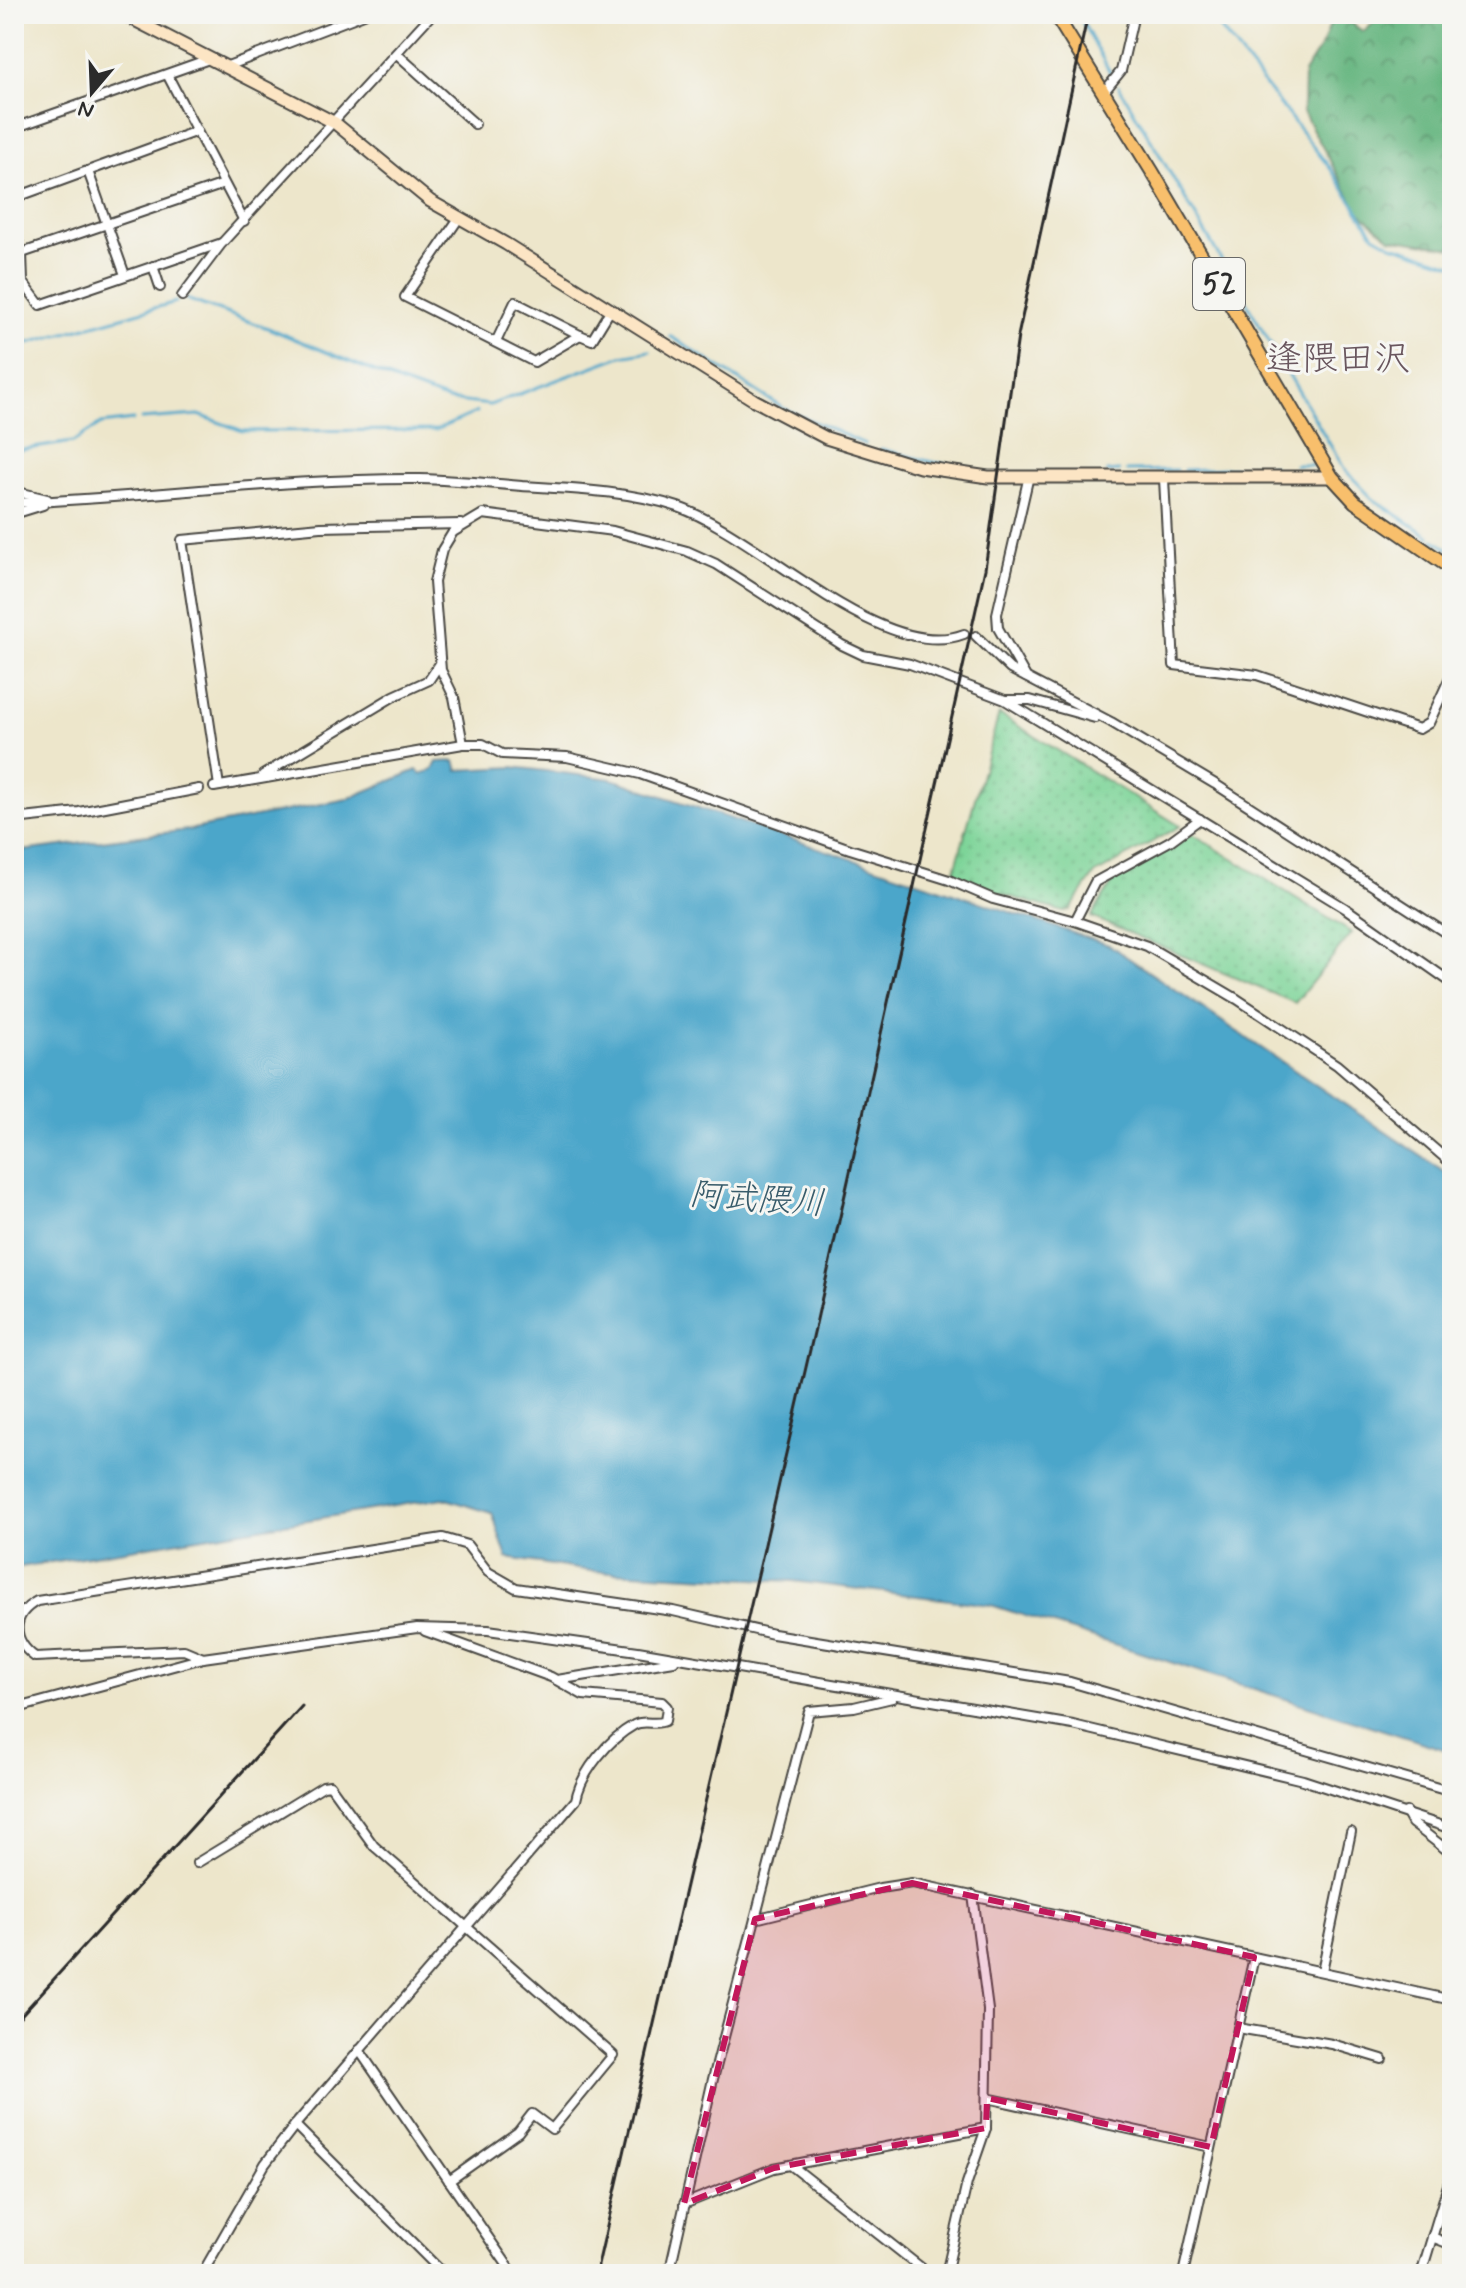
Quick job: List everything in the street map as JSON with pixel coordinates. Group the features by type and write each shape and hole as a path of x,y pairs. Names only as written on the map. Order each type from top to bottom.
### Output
{"main road":[{"name":"52","path":"1055,14 1332,477 1355,502 1452,569"}],"street":[{"path":"123,14 335,123 410,188 611,309 754,400 826,438 920,467 1028,480 1332,477"},
{"path":"225,67 364,14"},
{"path":"182,296 222,243 432,14"},
{"path":"1103,93 1121,71 1134,14"},
{"path":"397,54 475,124"},
{"path":"14,128 209,59"},
{"path":"168,76 244,221"},
{"path":"14,198 197,131"},
{"path":"88,171 125,275"},
{"path":"22,253 224,184"},
{"path":"459,218 405,297 534,362 580,335"},
{"path":"14,230 22,253 23,282 40,305 222,243"},
{"path":"153,266 160,287"},
{"path":"496,342 515,302 592,340 611,309"},
{"path":"14,503 293,483 419,479 629,497 679,507 721,526 882,626 925,641 964,634"},
{"path":"1164,479 1174,665 1257,675 1419,729 1429,723 1452,673"},
{"path":"1027,678 998,628 997,614 1028,480"},
{"path":"14,491 55,501"},
{"path":"14,514 55,501"},
{"path":"463,744 454,697 444,681 436,568 453,532 483,514 613,531 687,551 716,564 842,645 863,655 910,664 1005,700 1345,908 1452,983"},
{"path":"462,524 321,527 182,540 217,786 463,744 483,744 502,754 567,757 640,774 850,849 949,880 993,899 1075,921 1147,946 1237,999 1337,1065 1452,1164"},
{"path":"976,636 1010,669 1111,722 1215,784 1452,937"},
{"path":"258,778 394,696 429,680 442,658"},
{"path":"1005,700 1030,700 1111,722"},
{"path":"14,819 79,812 199,789"},
{"path":"1075,921 1095,882 1170,841 1200,819"},
{"path":"203,1658 184,1650 35,1657 26,1650 15,1630 22,1612 37,1601 443,1538 467,1545 488,1572 516,1588 673,1611 773,1634 1070,1682 1452,1792"},
{"path":"202,2274 265,2164 359,2050 576,1800 582,1779 613,1742 635,1724 665,1721 667,1707 662,1702 583,1695 556,1680 417,1628"},
{"path":"14,1709 203,1658 417,1628 488,1630 1073,1725 1303,1780 1405,1811 1452,1829"},
{"path":"556,1680 682,1660"},
{"path":"669,2274 809,1711 854,1707 896,1697"},
{"path":"197,1863 323,1786 330,1785 374,1846 464,1929 613,2055 552,2129 532,2114 518,2132 449,2181"},
{"path":"1405,1811 1412,1823 1452,1854"},
{"path":"1322,1971 1351,1832"},
{"path":"755,1919 912,1883 1452,2000"},
{"path":"946,2274 967,2183 986,2128 988,2010 973,1895"},
{"path":"1183,2274 1254,1957"},
{"path":"1238,2028 1332,2044 1382,2059"},
{"path":"359,2050 512,2272 509,2274"},
{"path":"987,2098 1211,2147"},
{"path":"295,2125 330,2155 385,2217 444,2274"},
{"path":"684,2204 774,2168 986,2128"},
{"path":"792,2166 929,2274"},
{"path":"1421,2274 1452,2172"},
{"path":"1432,2237 1452,2245"}],"highlighted area":[{"path":"912,1883 1254,1957 1211,2147 987,2098 986,2128 774,2168 684,2204 755,1919"}],"green space":[{"path":"1334,14 1341,14 1363,32 1384,14 1452,14 1452,248 1390,238 1358,211 1303,112 1304,73 1323,43"},
{"path":"999,714 1180,826 1094,875 1070,910 1064,912 994,892 954,873"},
{"path":"1193,834 1352,933 1295,1003 1091,917 1114,880"}],"water":[{"name":"阿武隈川","path":"455,761 458,770 513,767 612,779 1109,945 1452,1177 1452,1752 991,1605 793,1581 591,1571 507,1558 492,1513 443,1498 14,1568 14,852 188,830 347,799 417,770 421,774 433,770 437,762"}],"waterway":[{"path":"1078,14 1111,74"},
{"path":"1209,14 1330,168 1374,235 1392,245 1452,264"},
{"path":"1119,86 1345,470 1373,499 1430,537"},
{"path":"186,299 268,328 448,400 490,405 621,356 650,351"},
{"path":"14,338 29,343 176,302"},
{"path":"670,336 783,408 865,444"},
{"path":"141,419 199,415 243,431 436,430 477,412"},
{"path":"14,451 73,442 101,424 133,420"},
{"path":"881,449 967,467"},
{"path":"1295,465 1314,465"},
{"path":"1184,470 1273,466"},
{"path":"1127,471 1176,470"},
{"path":"1107,472 1119,471"},
{"path":"1434,540 1452,551"}],"railway":[{"path":"596,2274 816,1324 985,569 1018,336 1088,14"},
{"path":"14,2023 302,1706"}],"district":[{"name":"逢隈田沢","path":"1338,360"}]}
